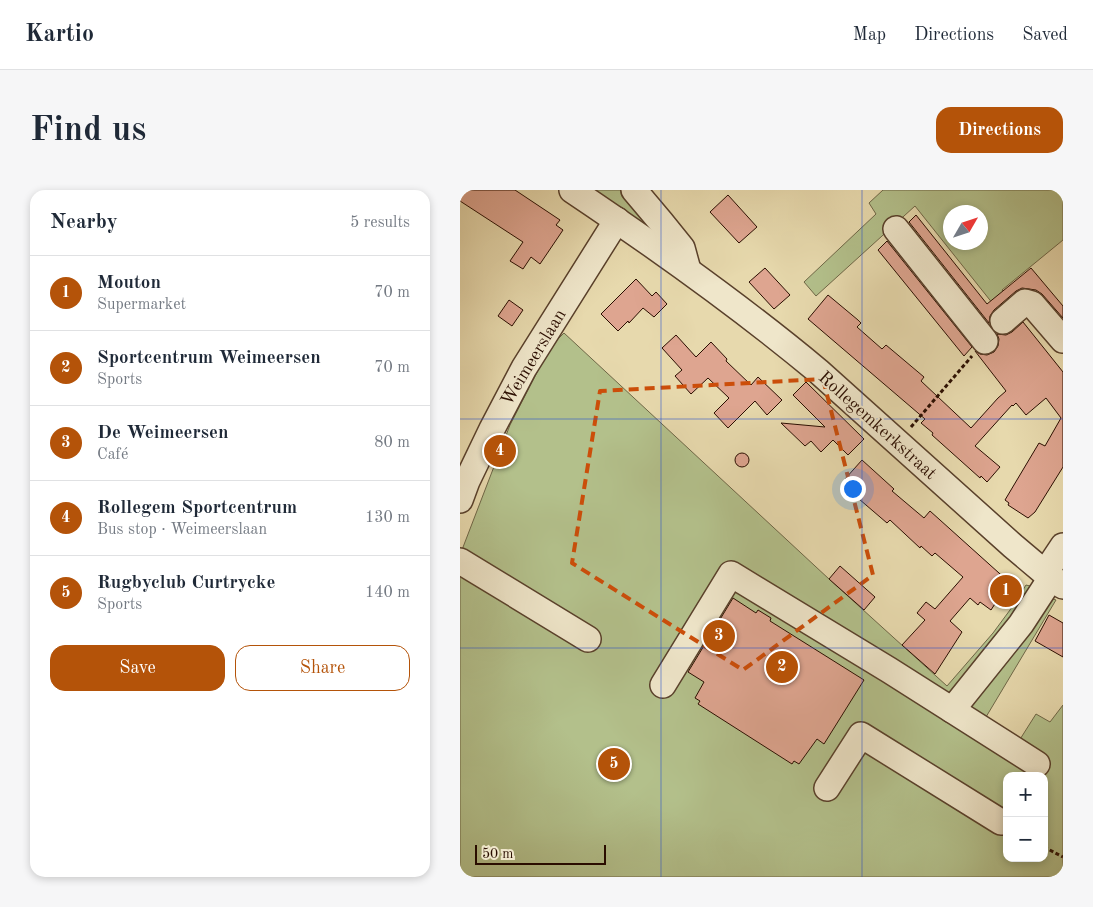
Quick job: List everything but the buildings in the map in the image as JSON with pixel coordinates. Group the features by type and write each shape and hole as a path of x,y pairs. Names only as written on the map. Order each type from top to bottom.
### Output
{"street":[{"name":"Rollegemkerkstraat","path":"572,190 688,270 793,351 1013,546 1053,579"},
{"path":"634,190 682,248 688,270"},
{"name":"Weimeerslaan","path":"460,500 492,429 524,368 617,220"},
{"path":"896,229 985,341"},
{"path":"1003,321 1026,302 1032,304 1063,340"},
{"path":"952,710 1021,624 1053,579 1063,546"},
{"path":"460,561 588,640"},
{"path":"663,685 731,574 889,670 1037,764"},
{"path":"827,788 861,735 1001,822"}],"path":[{"path":"897,442 985,341"},
{"path":"1048,849 1063,857"}],"highlighted area":[{"path":"823,379 873,575 743,670 572,563 600,391"}],"green space":[{"path":"589,190 628,190 654,232"},
{"path":"883,190 1063,190 1063,240 1002,290 1012,303 1001,314 950,250 988,250 988,205 943,205 943,241 915,206 816,296 804,282 876,214 869,203"},
{"path":"564,333 947,686 993,633 1026,585 1030,586 1012,617 967,711 1048,597 1056,600 983,722 1017,744 1036,714 1050,722 1063,705 1063,877 460,877 460,555 510,425 550,347"}],"place":[{"name":"Rollegem Sportcentrum","path":"500,451"},
{"name":"Mouton","path":"1006,591"},
{"name":"De Weimeersen","path":"719,636"},
{"name":"Sportcentrum Weimeersen","path":"782,667"},
{"name":"Rugbyclub Curtrycke","path":"614,764"}]}
